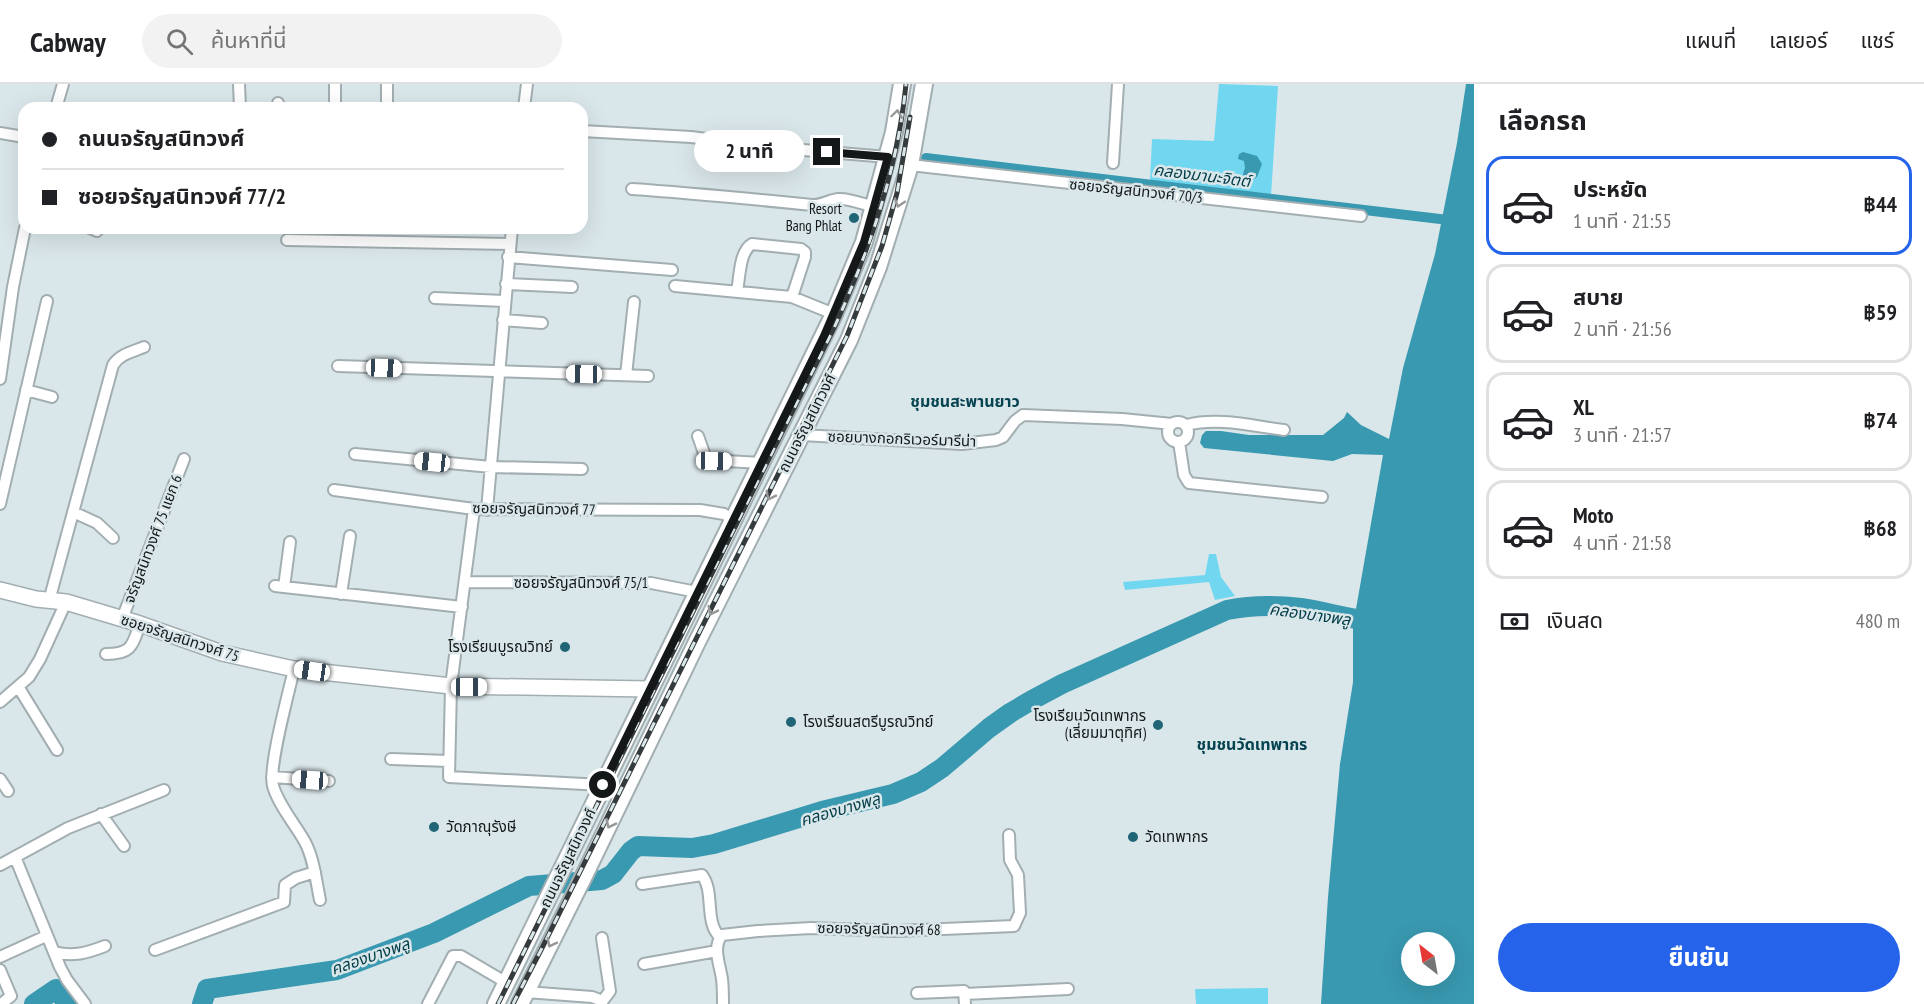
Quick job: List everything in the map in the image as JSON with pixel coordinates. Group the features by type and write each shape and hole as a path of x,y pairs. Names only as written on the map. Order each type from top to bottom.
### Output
{"main road":[{"name":"ถนนจรัญสนิทวงศ์","path":"496,1004 834,314 864,242 888,157 902,84"},
{"name":"ถนนจรัญสนิทวงศ์","path":"523,998 581,883 676,683 849,340 878,267 910,165 924,84"}],"street":[{"path":"58,102 63,84"},
{"path":"239,84 240,102"},
{"path":"334,84 335,102"},
{"path":"387,84 387,102"},
{"path":"525,102 527,84"},
{"path":"1113,164 1118,84"},
{"path":"588,131 691,137 767,147 888,157"},
{"path":"0,133 18,135"},
{"name":"ซอยจรัญสนิทวงศ์ 70/3","path":"910,165 1361,216"},
{"path":"632,189 813,205 844,199 874,207"},
{"path":"0,379 13,287 25,234"},
{"path":"487,510 511,234"},
{"path":"287,240 510,244"},
{"path":"737,291 744,254 752,243 801,249 805,252 792,297"},
{"path":"508,257 672,270"},
{"path":"506,284 572,287"},
{"path":"675,286 792,297 834,314"},
{"path":"435,298 504,301"},
{"path":"0,504 47,302"},
{"path":"626,375 634,302"},
{"path":"503,320 542,323"},
{"path":"49,601 113,365 117,358 144,347"},
{"path":"338,366 648,376"},
{"path":"26,390 52,397"},
{"name":"ซอยบางกอกริเวอร์มารีน่า","path":"802,435 962,444 996,440 1023,416 1131,419 1172,424 1178,422 1186,426 1204,421 1218,421 1284,430"},
{"path":"1172,424 1169,435 1173,440 1179,442 1184,440 1188,434 1186,426"},
{"path":"698,436 705,456 709,460 761,463"},
{"path":"1179,442 1184,475 1189,483 1322,497"},
{"path":"355,454 491,467 582,469"},
{"name":"จรัญสนิทวงศ์ 75 แยก 6","path":"122,619 184,459"},
{"name":"ซอยจรัญสนิทวงศ์ 77","path":"334,490 487,510 700,510 724,514 733,519"},
{"path":"474,509 451,686 449,777 603,785"},
{"path":"73,512 97,522 113,538"},
{"path":"342,594 350,536"},
{"path":"290,542 279,587 462,607"},
{"name":"ซอยจรัญสนิทวงศ์ 75/1","path":"465,582 651,583 697,591"},
{"name":"ซอยจรัญสนิทวงศ์ 75","path":"0,590 49,601 66,602 140,624 222,653 294,669 451,686 650,689"},
{"path":"0,702 29,677 40,659 66,602"},
{"path":"106,654 120,654 127,651 132,646 140,624"},
{"path":"294,669 275,752 272,777 279,799 306,844 315,872 320,900"},
{"path":"18,688 57,750"},
{"path":"391,759 449,761"},
{"path":"272,777 329,781"},
{"path":"0,779 8,791"},
{"path":"0,865 68,828 164,790"},
{"path":"101,814 124,846"},
{"name":"ซอยจรัญสนิทวงศ์ 68","path":"720,937 730,933 811,928 896,931 1014,926 1020,913 1018,875 1010,861 1008,835"},
{"path":"15,857 46,936 67,980 85,1004"},
{"path":"155,950 284,902 285,885 296,878 315,872"},
{"path":"642,884 702,875 707,884 714,930 720,937 717,941 717,951 722,978 723,1004"},
{"path":"0,957 46,936"},
{"path":"523,998 562,1000 592,997 602,1003 610,991 602,938"},
{"path":"54,952 65,955 81,954 105,946"},
{"path":"644,964 717,951"},
{"path":"428,1004 453,956 460,956 507,983"},
{"path":"0,970 10,996 1,1004"},
{"path":"917,993 964,991 964,999 1068,989"}],"shaded area":[{"path":"1219,84 1278,86 1271,196 1150,181 1152,139 1214,141"},
{"path":"1466,84 1474,84 1474,1004 1321,1004 1340,764 1353,682 1353,626 1383,455 1352,454 1333,461 1204,448 1200,443 1206,431 1249,435 1323,435 1344,418 1347,412 1361,425 1389,439 1403,368 1435,254"},
{"path":"1243,152 1257,156 1262,164 1257,177 1250,182 1243,174 1244,161 1238,159 1239,154"},
{"path":"1209,554 1216,554 1221,577 1235,596 1215,600 1209,582 1125,590 1123,582 1205,575"},
{"path":"1268,988 1268,1004 1196,1004 1195,989"}],"waterway":[{"name":"คลองมานะจิตต์","path":"926,158 1474,223"},
{"name":"คลองบางพลู","path":"202,1004 207,989 337,970 434,933 529,886 602,880 613,874 631,851 638,846 692,848 714,844 822,811 893,794 921,782 942,768 989,728 1032,700 1062,684 1227,610 1255,606 1292,607 1379,622"},
{"name":"คลองบางพลู","path":"34,1004 56,989 68,1004"}],"railway":[{"path":"498,1004 834,328 859,269 880,209 896,147 906,84"},
{"path":"513,1004 847,336 882,246 897,193 910,117"}],"place":[{"name":"Resort Bang Phlat","path":"854,218"},
{"name":"โรงเรียนบูรณวิทย์","path":"565,647"},
{"name":"โรงเรียนสตรีบูรณวิทย์","path":"791,722"},
{"name":"โรงเรียนวัดเทพากร (เลี่ยมมาตุทิศ)","path":"1158,725"},
{"name":"วัดภาณุรังษี","path":"434,827"},
{"name":"วัดเทพากร","path":"1133,837"}],"district":[{"name":"ชุมชนสะพานยาว","path":"965,401"},
{"name":"ชุมชนวัดเทพากร","path":"1252,744"}],"route":[{"path":"603,785 824,336 864,242 888,157 827,152"}]}
